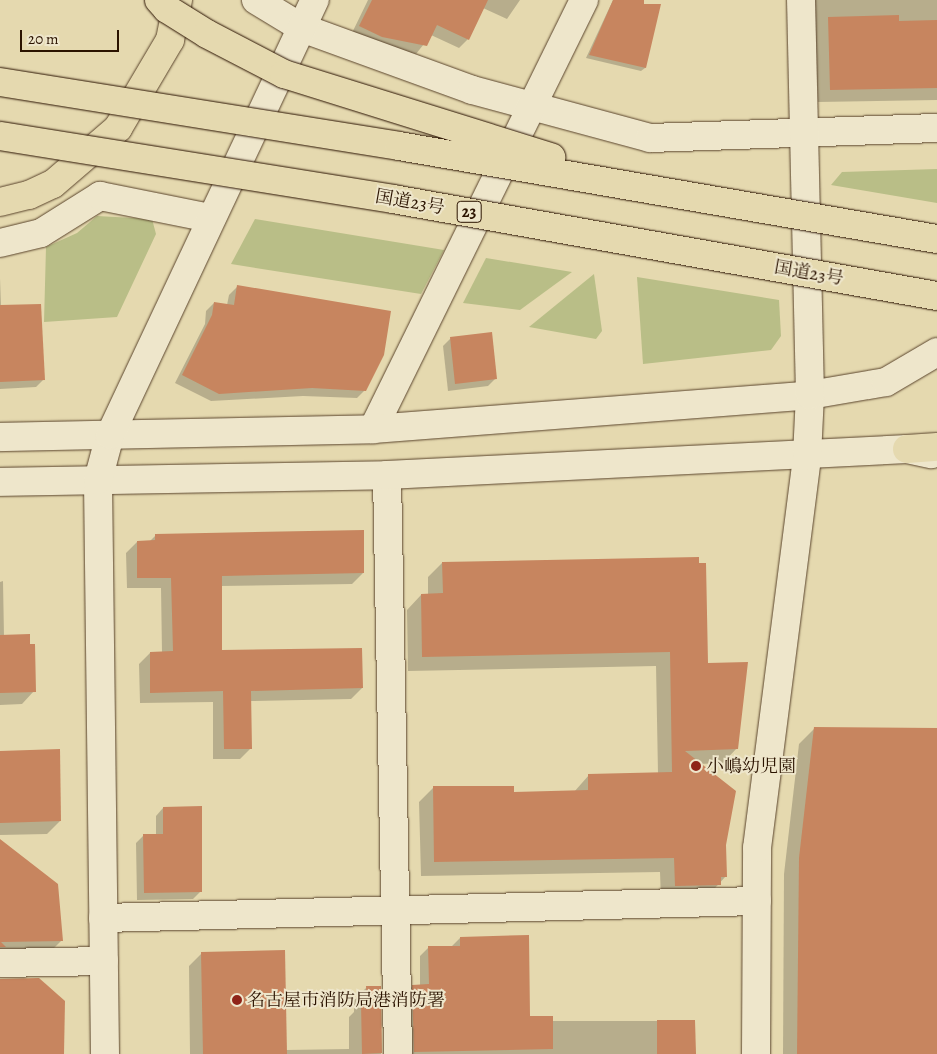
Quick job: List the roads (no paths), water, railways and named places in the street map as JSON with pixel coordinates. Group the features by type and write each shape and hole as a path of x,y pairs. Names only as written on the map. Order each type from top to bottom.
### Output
{"highway":[{"path":"159,0 207,34 284,74 651,189"},
{"path":"0,202 29,195 53,184 118,128 170,40 178,0"},
{"path":"0,82 651,189 937,239"},
{"name":"国道23号","path":"0,136 393,199 937,296"},
{"path":"907,449 937,447"}],"street":[{"path":"256,0 302,28 472,90 650,138 803,131 937,128"},
{"path":"105,1054 98,480 110,435 210,218 316,0"},
{"path":"373,429 584,0"},
{"path":"756,1054 757,848 807,456 810,395 801,0"},
{"path":"0,244 41,233 100,196 210,218"},
{"path":"0,437 373,429 810,395 886,382 937,352"},
{"path":"0,482 387,475 807,456 907,449 937,456"},
{"path":"387,475 398,1054"},
{"path":"103,918 757,901"},
{"path":"0,963 104,962"}],"place":[{"name":"小嶋幼児園","path":"696,766"},
{"name":"名古屋市消防局港消防署","path":"237,1000"}]}
